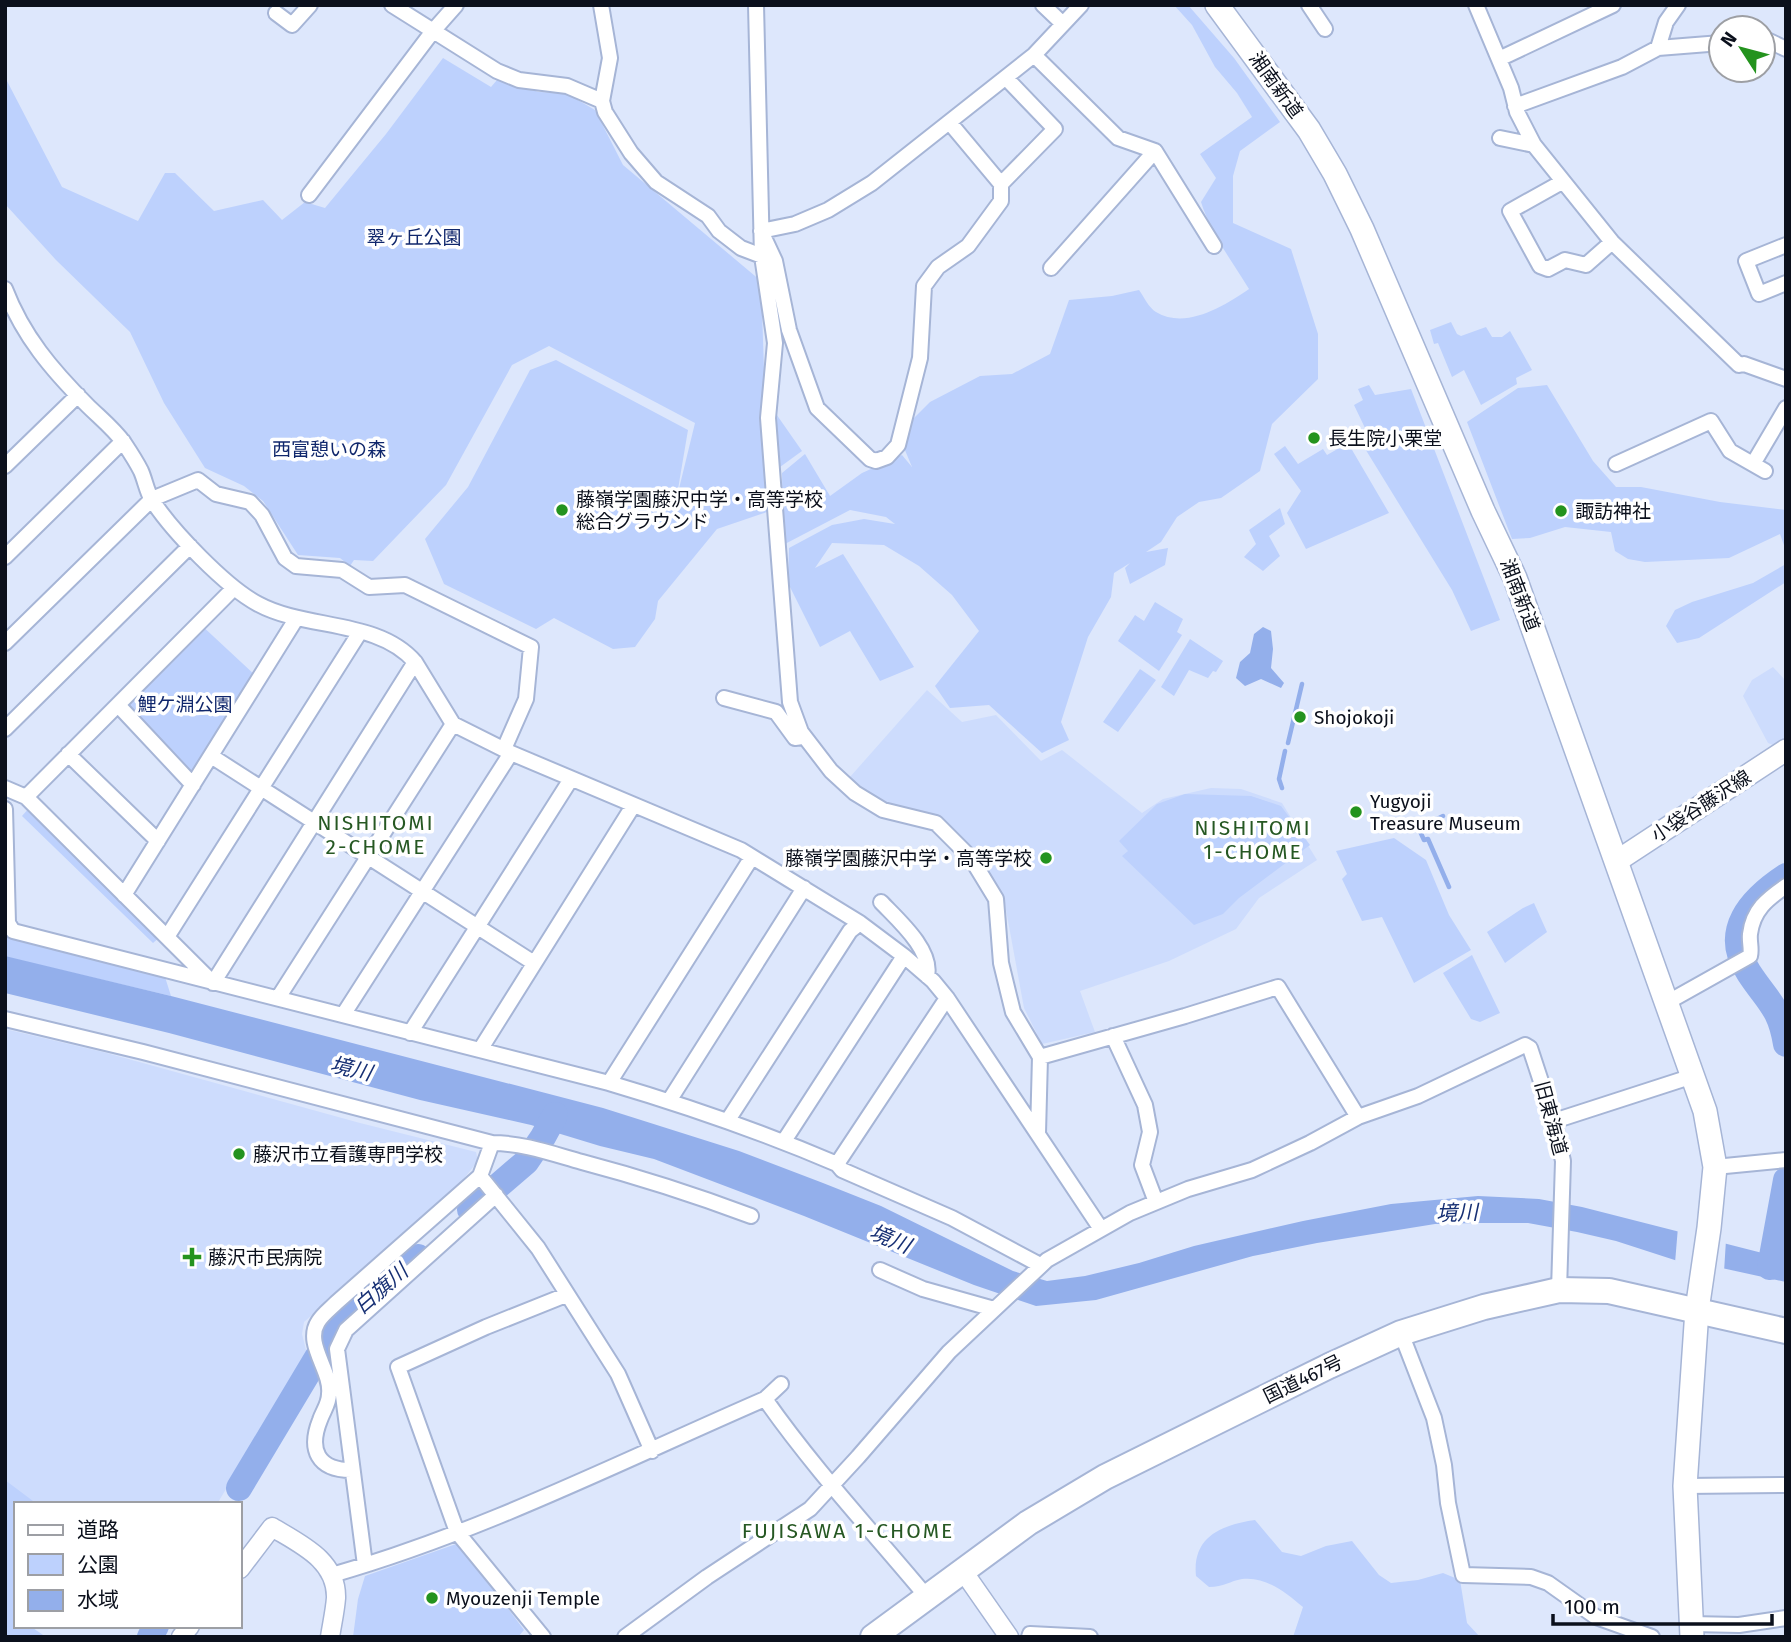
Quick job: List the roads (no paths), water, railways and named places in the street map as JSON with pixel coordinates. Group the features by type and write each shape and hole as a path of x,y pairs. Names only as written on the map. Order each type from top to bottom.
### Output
{"highway":[{"name":"国道467号","path":"873,1637 1028,1523 1105,1477 1401,1333 1484,1307 1559,1290 1609,1291 1786,1331"}],"main road":[{"name":"湘南新道","path":"1217,5 1309,130 1335,174 1362,229 1483,511 1515,578 1706,1111 1715,1167 1697,1310"},
{"name":"小袋谷藤沢線","path":"1617,861 1786,750"},
{"path":"1692,1630 1685,1486 1697,1310"}],"street":[{"path":"276,13 292,26 310,5"},
{"path":"392,5 497,71 519,80 567,86 601,101 631,153 656,182 708,216 719,231 741,248 762,256"},
{"path":"309,195 433,31 456,5"},
{"path":"601,5 610,58 601,101"},
{"path":"756,5 762,256 775,342 768,418 790,702 804,737 831,771 855,793 883,810 936,822 971,858 996,900 1000,963 1013,1012 1040,1057 1038,1133"},
{"path":"1043,5 1063,24"},
{"path":"761,231 795,224 828,210 872,183 1034,55 1081,5"},
{"path":"1309,5 1311,12 1325,29"},
{"path":"1476,5 1511,88 1515,106 1534,145 1562,182 1612,242 1739,365 1744,364 1786,379"},
{"path":"1499,59 1613,5"},
{"path":"1660,5 1666,22"},
{"path":"1658,48 1666,22 1678,5"},
{"path":"1515,106 1622,67 1658,48 1707,44"},
{"path":"1034,55 1118,138 1156,151 1214,246"},
{"path":"1000,184 1055,129 1006,78"},
{"path":"761,231 775,261 789,330 817,408 870,459 876,461 887,457 898,445 920,358 923,286 938,267 968,246 1001,201 1000,184 950,123"},
{"path":"1500,138 1534,145"},
{"path":"1051,268 1156,151"},
{"path":"1562,182 1510,211 1540,266 1548,269 1565,260 1587,265 1612,242"},
{"path":"1786,245 1746,261 1759,294 1786,283"},
{"path":"6,295 29,339 50,368 123,441 140,470 152,499 190,546 233,589 258,604 296,619 377,635 408,653 453,724 571,779 741,850 860,923 904,956 947,998 1101,1229"},
{"path":"5,466 78,395"},
{"path":"1616,464 1711,421 1730,451 1759,468 1786,408"},
{"path":"5,556 123,441"},
{"path":"5,643 152,499 198,480 216,494 250,502 262,514 285,558 296,566 342,570 369,587 405,585 531,647 526,699 508,751 343,1015"},
{"path":"5,729 190,546"},
{"path":"26,797 233,589"},
{"path":"124,895 296,619"},
{"path":"167,937 360,632"},
{"path":"213,984 415,662"},
{"path":"724,698 776,712 795,738 804,737"},
{"path":"118,705 193,785"},
{"path":"278,998 453,724"},
{"path":"68,754 158,841"},
{"path":"211,756 534,963"},
{"path":"410,1032 571,779"},
{"path":"5,788 26,797 213,984"},
{"path":"480,1049 633,806"},
{"path":"5,809 8,923 13,931 610,1083 729,1120 785,1141 837,1164 842,1170 952,1218 1034,1270"},
{"path":"610,1083 752,857"},
{"path":"1668,1002 1745,959 1752,952 1750,938 1757,911 1766,900 1786,887"},
{"path":"669,1101 804,888"},
{"path":"881,902 909,931 927,960 927,976"},
{"path":"729,1120 850,931 860,923"},
{"path":"785,1141 904,956"},
{"path":"625,1637 707,1577 796,1519 831,1486 949,1352 1034,1270 1101,1229 1156,1202 1252,1170 1357,1117 1278,987 1185,1017 1040,1057"},
{"path":"837,1164 947,998"},
{"path":"11,1021 143,1052 492,1143 517,1145 545,1152 670,1187 751,1216"},
{"path":"1113,1036 1144,1105 1150,1132 1142,1165 1156,1202"},
{"name":"旧東海道","path":"1357,1117 1418,1096 1525,1045 1530,1048 1554,1121 1563,1161 1559,1290"},
{"path":"1554,1121 1693,1076"},
{"path":"351,1470 332,1469 325,1465 317,1450 317,1430 330,1394 326,1372 315,1344 317,1323 480,1176 492,1143"},
{"path":"1715,1167 1783,1160"},
{"path":"480,1176 538,1248 618,1374 652,1451"},
{"path":"365,1565 337,1349 346,1330 496,1195"},
{"path":"880,1270 923,1289 998,1306"},
{"path":"543,1637 457,1532 398,1367 486,1327 566,1295"},
{"path":"1401,1333 1434,1418 1462,1575 1531,1577 1548,1583 1596,1617 1652,1637"},
{"path":"332,1575 457,1532 565,1490 765,1399 781,1384"},
{"path":"765,1399 831,1486 927,1597"},
{"path":"1685,1486 1786,1485"},
{"path":"242,1566 272,1527 317,1555 332,1575 336,1598 330,1637"},
{"path":"964,1571 1009,1637"},
{"path":"1692,1630 1786,1618"},
{"path":"1029,1637 1030,1634 1090,1637"}],"water":[{"path":"1263,627 1271,631 1271,668 1284,683 1281,688 1261,679 1245,686 1236,678 1240,662 1250,653 1254,634"},
{"name":"境川","path":"5,956 171,996 603,1108 739,1151 823,1183 881,1206 1013,1271 1047,1281 1085,1276 1194,1246 1303,1221 1391,1204 1478,1196 1539,1199 1582,1207 1786,1259 1786,1282 1708,1265 1687,1264 1616,1241 1528,1223 1435,1224 1253,1256 1096,1300 1036,1306 974,1285 654,1159 531,1125 420,1100 169,1033 5,993"}],"waterway":[{"path":"1288,743 1302,684"},
{"path":"1282,788 1279,779 1285,751"},
{"path":"1435,820 1443,816"},
{"path":"1424,825 1418,827 1424,840 1428,839 1449,887"},
{"path":"1786,876 1762,895 1744,917 1738,943 1741,958 1749,973 1777,1013 1786,1044"},
{"name":"白旗川","path":"470,1210 526,1162 555,1115"},
{"path":"1770,1267 1786,1180"},
{"name":"白旗川","path":"239,1488 333,1331 418,1257"},
{"name":"白旗川","path":"150,1637 155,1628"}],"place":[{"name":"長生院小栗堂","path":"1314,438"},
{"name":"藤嶺学園藤沢中学・高等学校 総合グラウンド","path":"562,510"},
{"name":"諏訪神社","path":"1561,511"},
{"name":"Shojokoji","path":"1300,717"},
{"name":"Yugyoji Treasure Museum","path":"1356,812"},
{"name":"藤嶺学園藤沢中学・高等学校","path":"1046,858"},
{"name":"藤沢市立看護専門学校","path":"239,1154"},
{"name":"藤沢市民病院","path":"192,1257"},
{"name":"Myouzenji Temple","path":"432,1598"}],"district":[{"name":"NISHITOMI 2-CHOME","path":"376,835"},
{"name":"NISHITOMI 1-CHOME","path":"1253,840"},
{"name":"FUJISAWA 1-CHOME","path":"848,1531"}],"park label":[{"name":"翠ヶ丘公園","path":"414,237"},
{"name":"西富憩いの森","path":"329,449"},
{"name":"鯉ケ淵公園","path":"185,704"}]}
